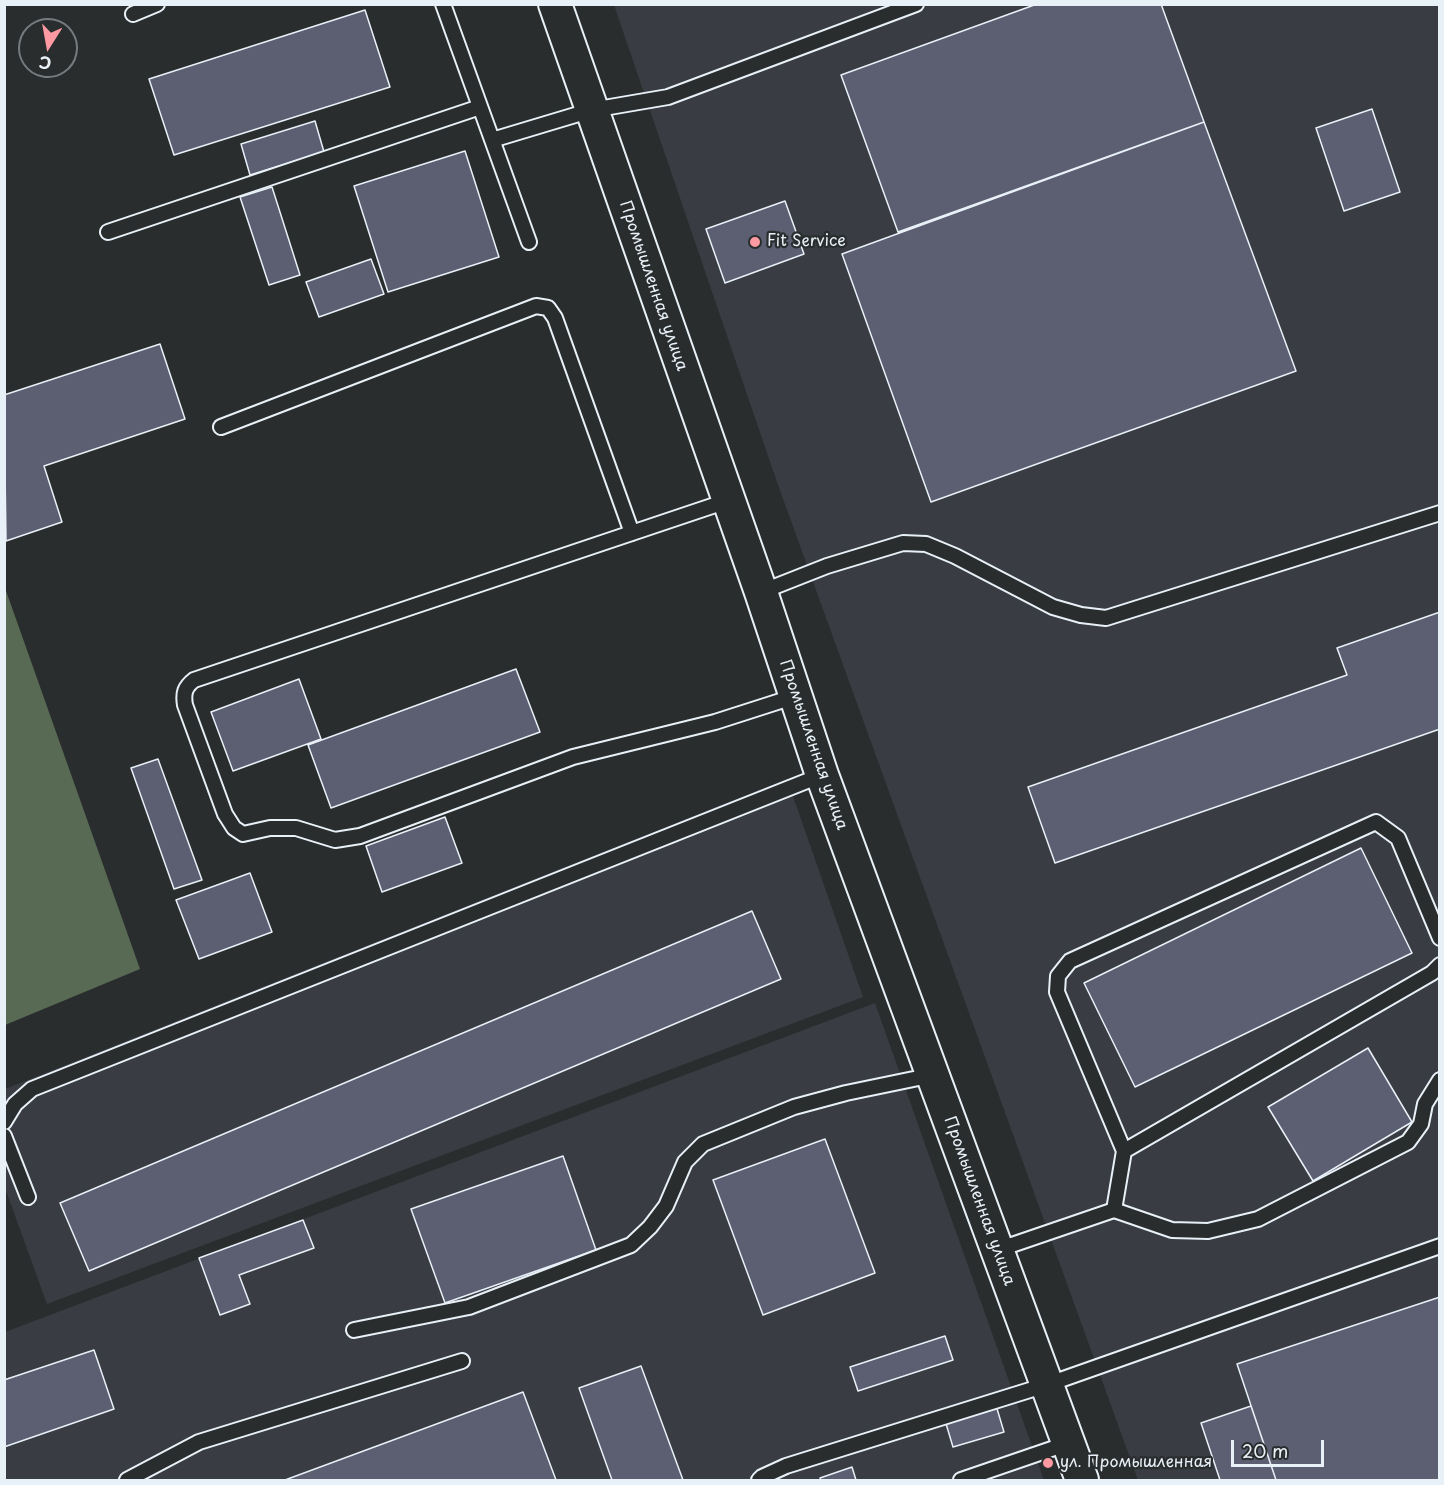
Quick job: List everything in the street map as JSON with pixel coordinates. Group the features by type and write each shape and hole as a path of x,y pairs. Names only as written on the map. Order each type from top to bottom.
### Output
{"street":[{"name":"Промышленная улица","path":"555,4 761,592 822,776 1082,1480"}],"lane":[{"path":"133,14 157,4"},
{"path":"442,4 529,242"},
{"path":"492,140 592,110 668,97 916,4"},
{"path":"108,232 480,107"},
{"path":"220,427 536,306 548,308 555,318 632,533"},
{"path":"728,501 194,680 187,686 183,695 185,705 225,814 234,828 243,834 270,828 296,828 335,840 360,836 573,757 715,722 796,696"},
{"path":"761,592 827,566 903,543 926,544 955,556 1053,607 1081,615 1106,618 1440,513"},
{"path":"4,1122 15,1104 32,1089 822,776"},
{"path":"1114,1209 1124,1151 1057,992 1058,976 1070,961 1376,822 1398,838 1440,938"},
{"path":"1124,1151 1432,973 1440,964"},
{"path":"354,1330 469,1307 631,1245 650,1227 666,1206 685,1162 703,1144 794,1107 846,1093 933,1075"},
{"path":"997,1250 1114,1209 1172,1230 1208,1231 1258,1219 1408,1142 1421,1124 1425,1104 1440,1080"},
{"path":"4,1136 28,1197"},
{"path":"759,1480 786,1466 1046,1386 1440,1246"},
{"path":"127,1480 199,1442 462,1360"},
{"path":"961,1480 1068,1443"}],"shaded area":[{"path":"614,5 1439,5 1439,1480 1138,1480 778,485"},
{"path":"787,779 863,997 47,1304 5,1188 5,1089"},
{"path":"875,1003 1044,1480 5,1480 5,1332"}],"green space":[{"path":"5,588 140,969 4,1025"}],"building":[{"path":"1037,4 1161,4 1204,122 898,232 841,75"},
{"path":"365,10 390,87 174,155 149,79"},
{"path":"1372,109 1400,192 1344,211 1316,128"},
{"path":"315,121 324,152 250,175 241,144"},
{"path":"1204,122 1296,371 931,502 842,254"},
{"path":"465,151 499,257 388,292 354,186"},
{"path":"272,187 300,275 269,285 240,197"},
{"name":"Fit Service","path":"785,201 804,254 725,283 706,229"},
{"path":"371,259 384,294 319,317 306,282"},
{"path":"160,344 185,419 44,466 62,522 6,541 4,395"},
{"path":"1440,612 1440,729 1055,863 1028,787 1347,675 1337,648"},
{"path":"516,669 540,732 331,808 308,745"},
{"path":"299,679 321,739 233,771 211,712"},
{"path":"158,759 202,880 174,889 131,768"},
{"path":"445,817 462,863 382,892 366,846"},
{"path":"1361,848 1412,953 1135,1087 1084,983"},
{"path":"250,873 272,932 199,959 176,900"},
{"path":"752,911 781,979 89,1271 60,1203"},
{"path":"1368,1048 1412,1122 1313,1181 1268,1107"},
{"path":"825,1139 875,1273 763,1315 713,1180"},
{"path":"563,1156 596,1250 445,1303 411,1209"},
{"path":"303,1220 314,1248 239,1275 250,1304 220,1315 199,1258"},
{"path":"1440,1297 1440,1480 1276,1480 1237,1364"},
{"path":"945,1336 953,1360 858,1391 850,1367"},
{"path":"94,1350 114,1409 4,1447 4,1380"},
{"path":"641,1366 683,1480 612,1480 579,1388"},
{"path":"523,1392 556,1480 285,1480"},
{"path":"995,1402 1004,1432 953,1447 944,1417"},
{"path":"1251,1406 1276,1480 1220,1480 1201,1423"},
{"path":"852,1467 856,1480 821,1480 820,1478"}],"place":[{"name":"Fit Service","path":"755,242"},
{"name":"ул. Промышленная","path":"1048,1463"}]}
